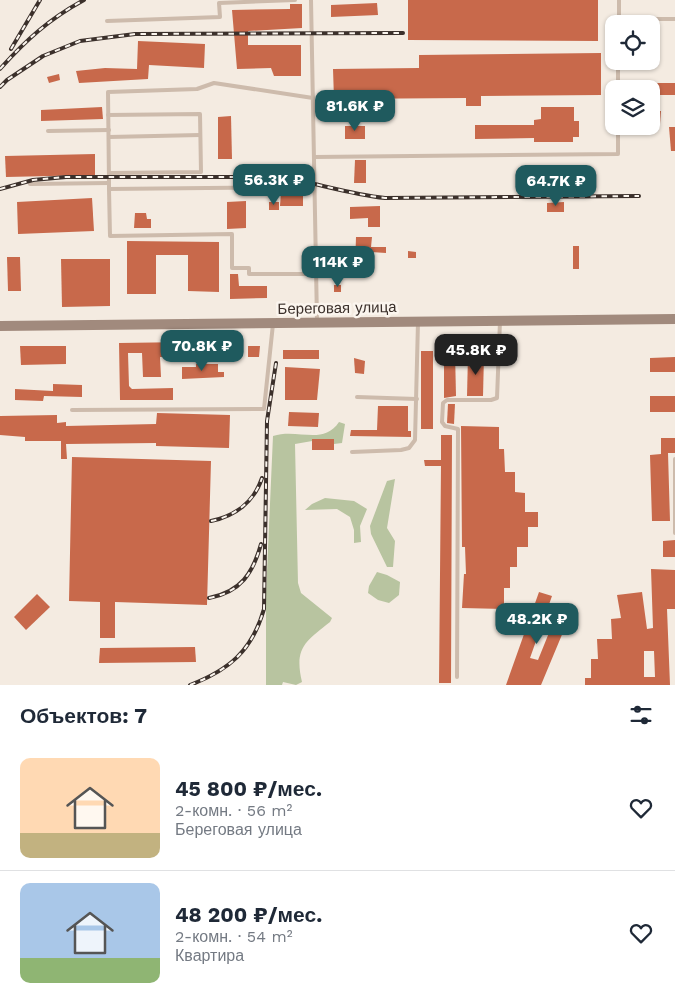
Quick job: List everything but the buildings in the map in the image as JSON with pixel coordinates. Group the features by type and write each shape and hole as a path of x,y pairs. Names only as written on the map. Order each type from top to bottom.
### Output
{"street":[{"name":"Береговая улица","path":"0,326 675,320"}],"lane":[{"path":"107,22 220,16 219,3 295,0"},
{"path":"311,0 317,323"},
{"path":"618,15 619,0"},
{"path":"660,20 675,19"},
{"path":"313,98 214,83 197,89 108,92 108,130 110,236 232,234 232,268 249,268 249,274 316,274"},
{"path":"108,115 200,114 200,172 109,174"},
{"path":"48,131 108,130"},
{"path":"109,137 200,135"},
{"path":"314,157 618,154 618,135"},
{"path":"30,184 109,183"},
{"path":"110,190 315,187"},
{"path":"457,677 458,429 444,426 442,422 443,403 448,400 491,400 497,398 500,321"},
{"path":"352,452 387,452 409,448 415,440 418,322"},
{"path":"72,410 264,409 273,324"},
{"path":"358,397 417,399"},
{"path":"675,459 675,533"}],"green space":[{"path":"339,422 345,424 342,443 334,444 318,440 295,444 298,583 301,593 332,618 330,622 308,641 301,653 299,661 302,682 296,685 283,682 282,685 266,685 266,594 273,436 282,434 318,435 333,429"},
{"path":"395,479 387,528 395,541 393,567 387,567 371,534 370,526 387,481"},
{"path":"325,498 354,501 367,509 360,526 361,542 354,543 354,530 350,517 337,509 305,510 312,504"},
{"path":"377,572 400,582 399,595 389,603 378,600 368,593 369,586"}],"railway":[{"path":"11,49 40,0"},
{"path":"0,69 39,31 84,0"},
{"path":"0,87 7,80 43,56 80,41 135,34 403,33"},
{"path":"0,189 33,180 66,177 281,177 385,198 639,196"},
{"path":"190,685 216,673 246,648 259,624 264,609 267,421 276,363"},
{"path":"211,521 228,516 242,507 254,494 262,478"},
{"path":"209,598 230,591 244,580 254,564 261,544"}]}
